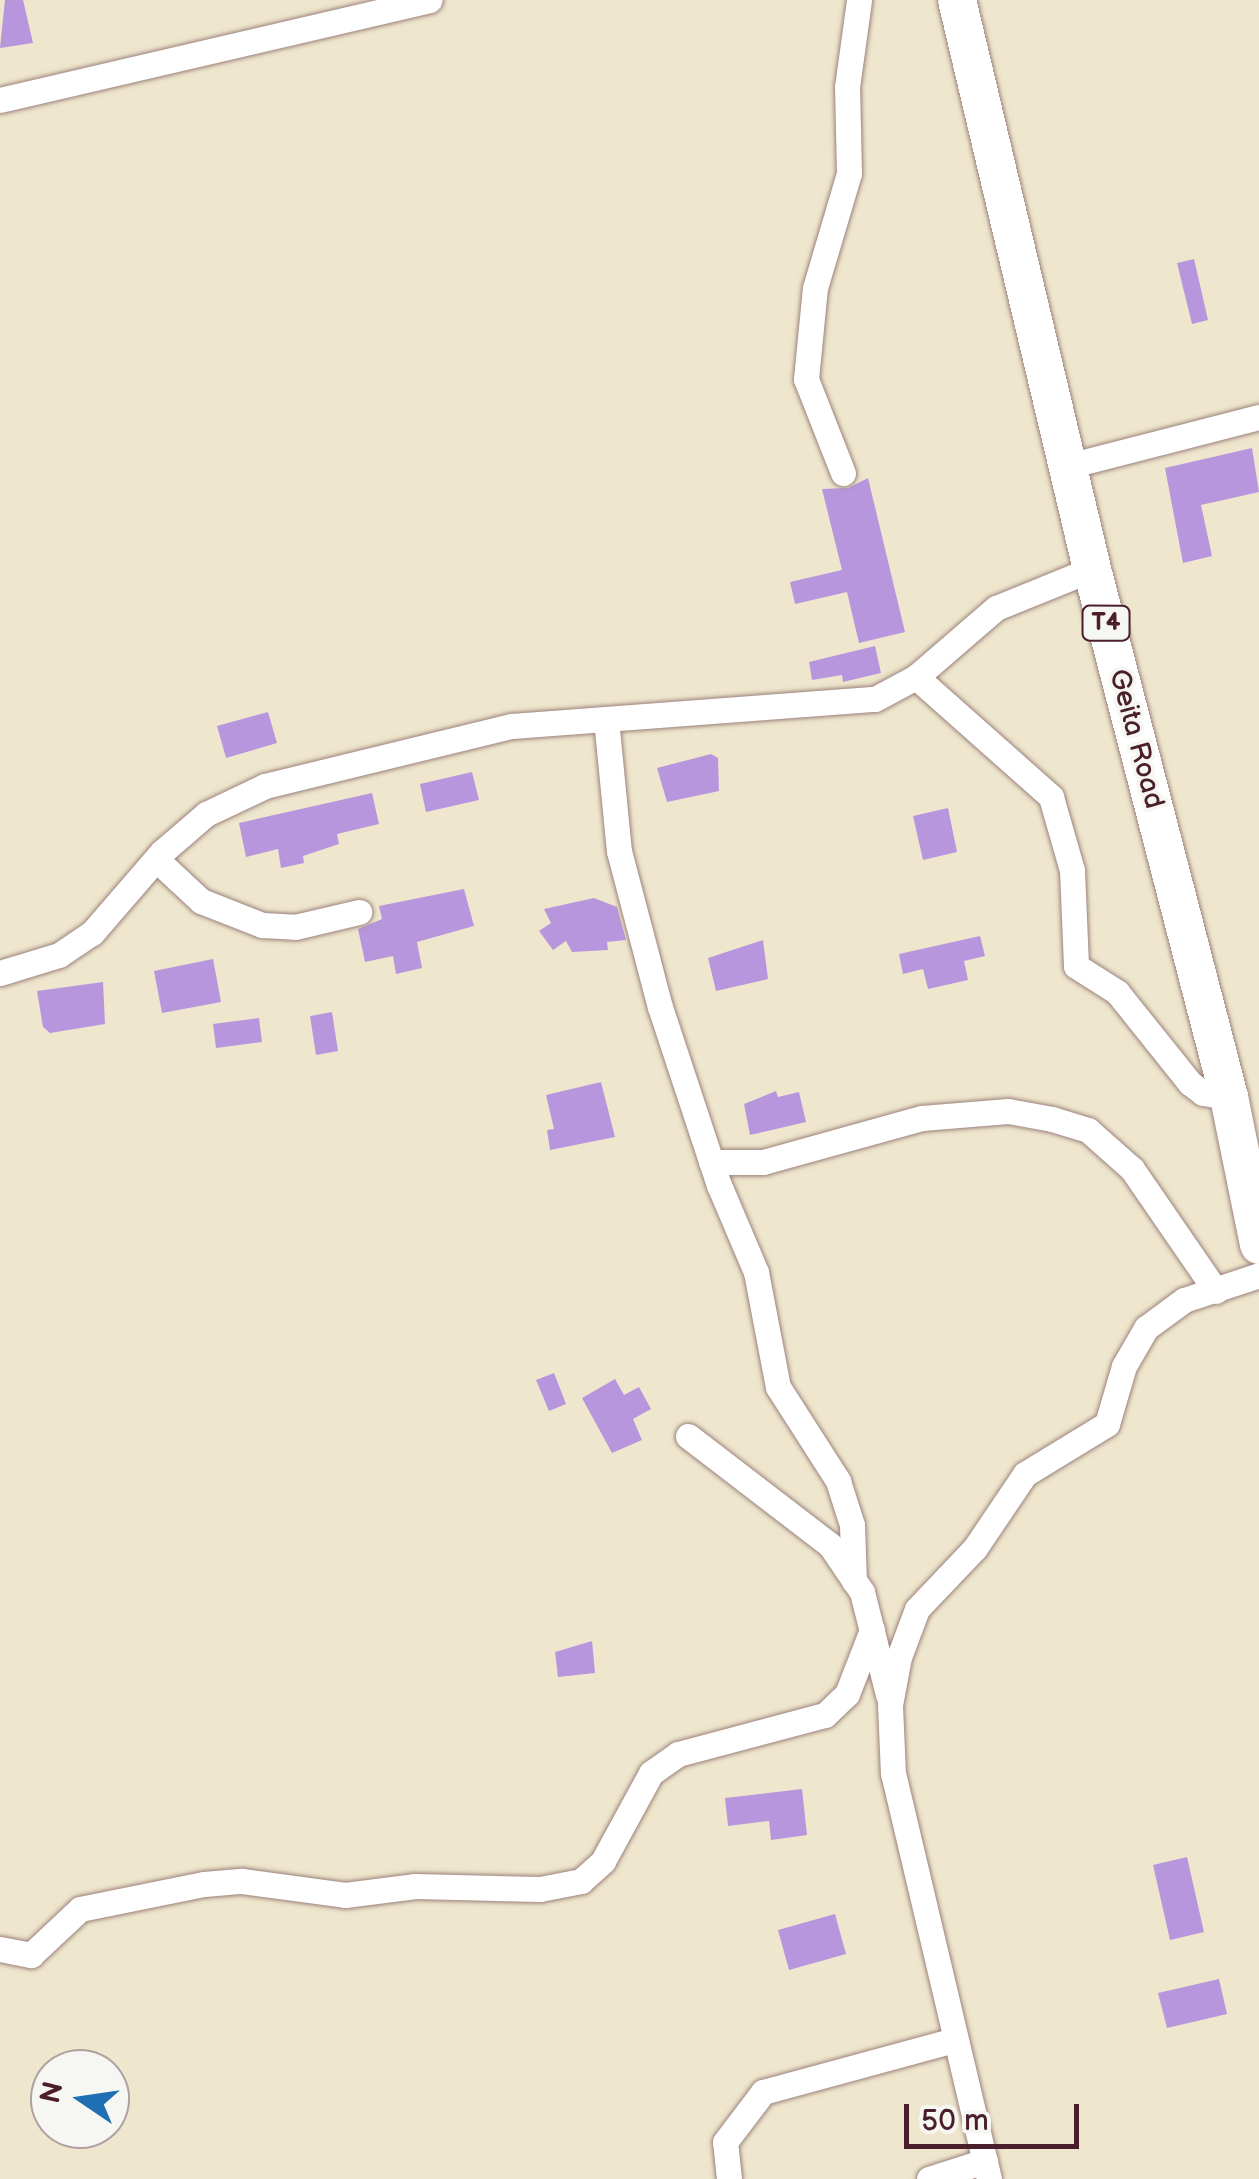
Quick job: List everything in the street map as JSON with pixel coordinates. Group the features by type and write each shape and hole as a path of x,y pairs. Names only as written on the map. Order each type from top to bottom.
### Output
{"highway":[{"name":"Geita Road","path":"957,0 1092,569 1229,1096 1259,1245"}],"street":[{"path":"0,100 428,0"},
{"path":"844,473 806,378 815,288 849,173 847,87 859,0"},
{"path":"1068,466 1259,416"},
{"path":"0,973 58,955 92,933 156,860 206,814 265,786 512,726 858,702 916,676 996,608 1092,569"},
{"path":"916,676 1051,797 1072,870 1076,966 1117,992 1202,1093 1229,1096"},
{"path":"606,719 619,852 660,1007 712,1162 756,1272 778,1387 838,1481 852,1525 854,1581"},
{"path":"156,860 201,900 249,922 296,927 358,912"},
{"path":"712,1162 764,1162 922,1118 1008,1111 1052,1119 1088,1130 1132,1170 1216,1290"},
{"path":"890,1705 905,1641 932,1588 974,1548 1025,1474 1107,1424 1124,1366 1146,1328 1184,1300 1259,1275"},
{"path":"688,1436 830,1545 854,1581 872,1630 890,1705 892,1774 906,1848 987,2170 928,2179"},
{"path":"0,1948 31,1955 80,1909 204,1884 242,1881 345,1895 416,1886 540,1889 581,1881 603,1861 651,1772 678,1754 825,1715 847,1694 872,1630"},
{"path":"729,2179 729,2132 763,2092 955,2040"}],"building":[{"path":"5,0 23,0 33,43 0,48"},
{"path":"1194,259 1208,320 1192,324 1177,263"},
{"path":"1252,448 1259,492 1201,505 1212,556 1183,563 1165,468"},
{"path":"868,478 905,632 859,643 847,592 795,604 790,582 842,570 822,489 848,488"},
{"path":"875,646 881,673 843,682 842,675 812,680 809,662"},
{"path":"268,712 277,743 226,758 217,726"},
{"path":"711,754 718,758 719,791 667,802 657,768"},
{"path":"472,772 479,800 426,812 420,784"},
{"path":"372,793 379,824 337,834 339,844 303,856 304,863 281,868 278,849 246,857 239,823"},
{"path":"948,808 957,852 923,860 913,816"},
{"path":"464,889 474,926 417,942 422,968 396,974 393,956 365,962 358,929 382,919 379,906"},
{"path":"594,898 617,907 626,940 607,942 608,950 572,952 566,941 553,950 539,931 551,923 544,909"},
{"path":"980,936 985,956 964,961 968,980 928,989 923,969 903,974 899,954"},
{"path":"763,940 768,979 716,991 708,958"},
{"path":"213,959 221,1002 162,1013 154,971"},
{"path":"103,982 105,1024 50,1033 43,1027 37,991"},
{"path":"332,1012 338,1051 316,1055 310,1016"},
{"path":"259,1018 262,1042 216,1048 213,1024"},
{"path":"601,1082 615,1137 550,1150 547,1130 554,1129 546,1095"},
{"path":"776,1091 778,1097 799,1092 806,1122 750,1135 744,1104"},
{"path":"554,1373 566,1404 549,1411 536,1380"},
{"path":"615,1379 624,1395 639,1387 651,1409 633,1419 642,1440 612,1453 582,1398"},
{"path":"592,1641 595,1673 558,1677 555,1652"},
{"path":"802,1789 807,1835 771,1840 769,1821 728,1826 725,1798"},
{"path":"1187,1857 1204,1932 1170,1940 1153,1865"},
{"path":"835,1914 846,1954 789,1970 778,1930"},
{"path":"1219,1979 1227,2014 1167,2028 1158,1993"}]}
